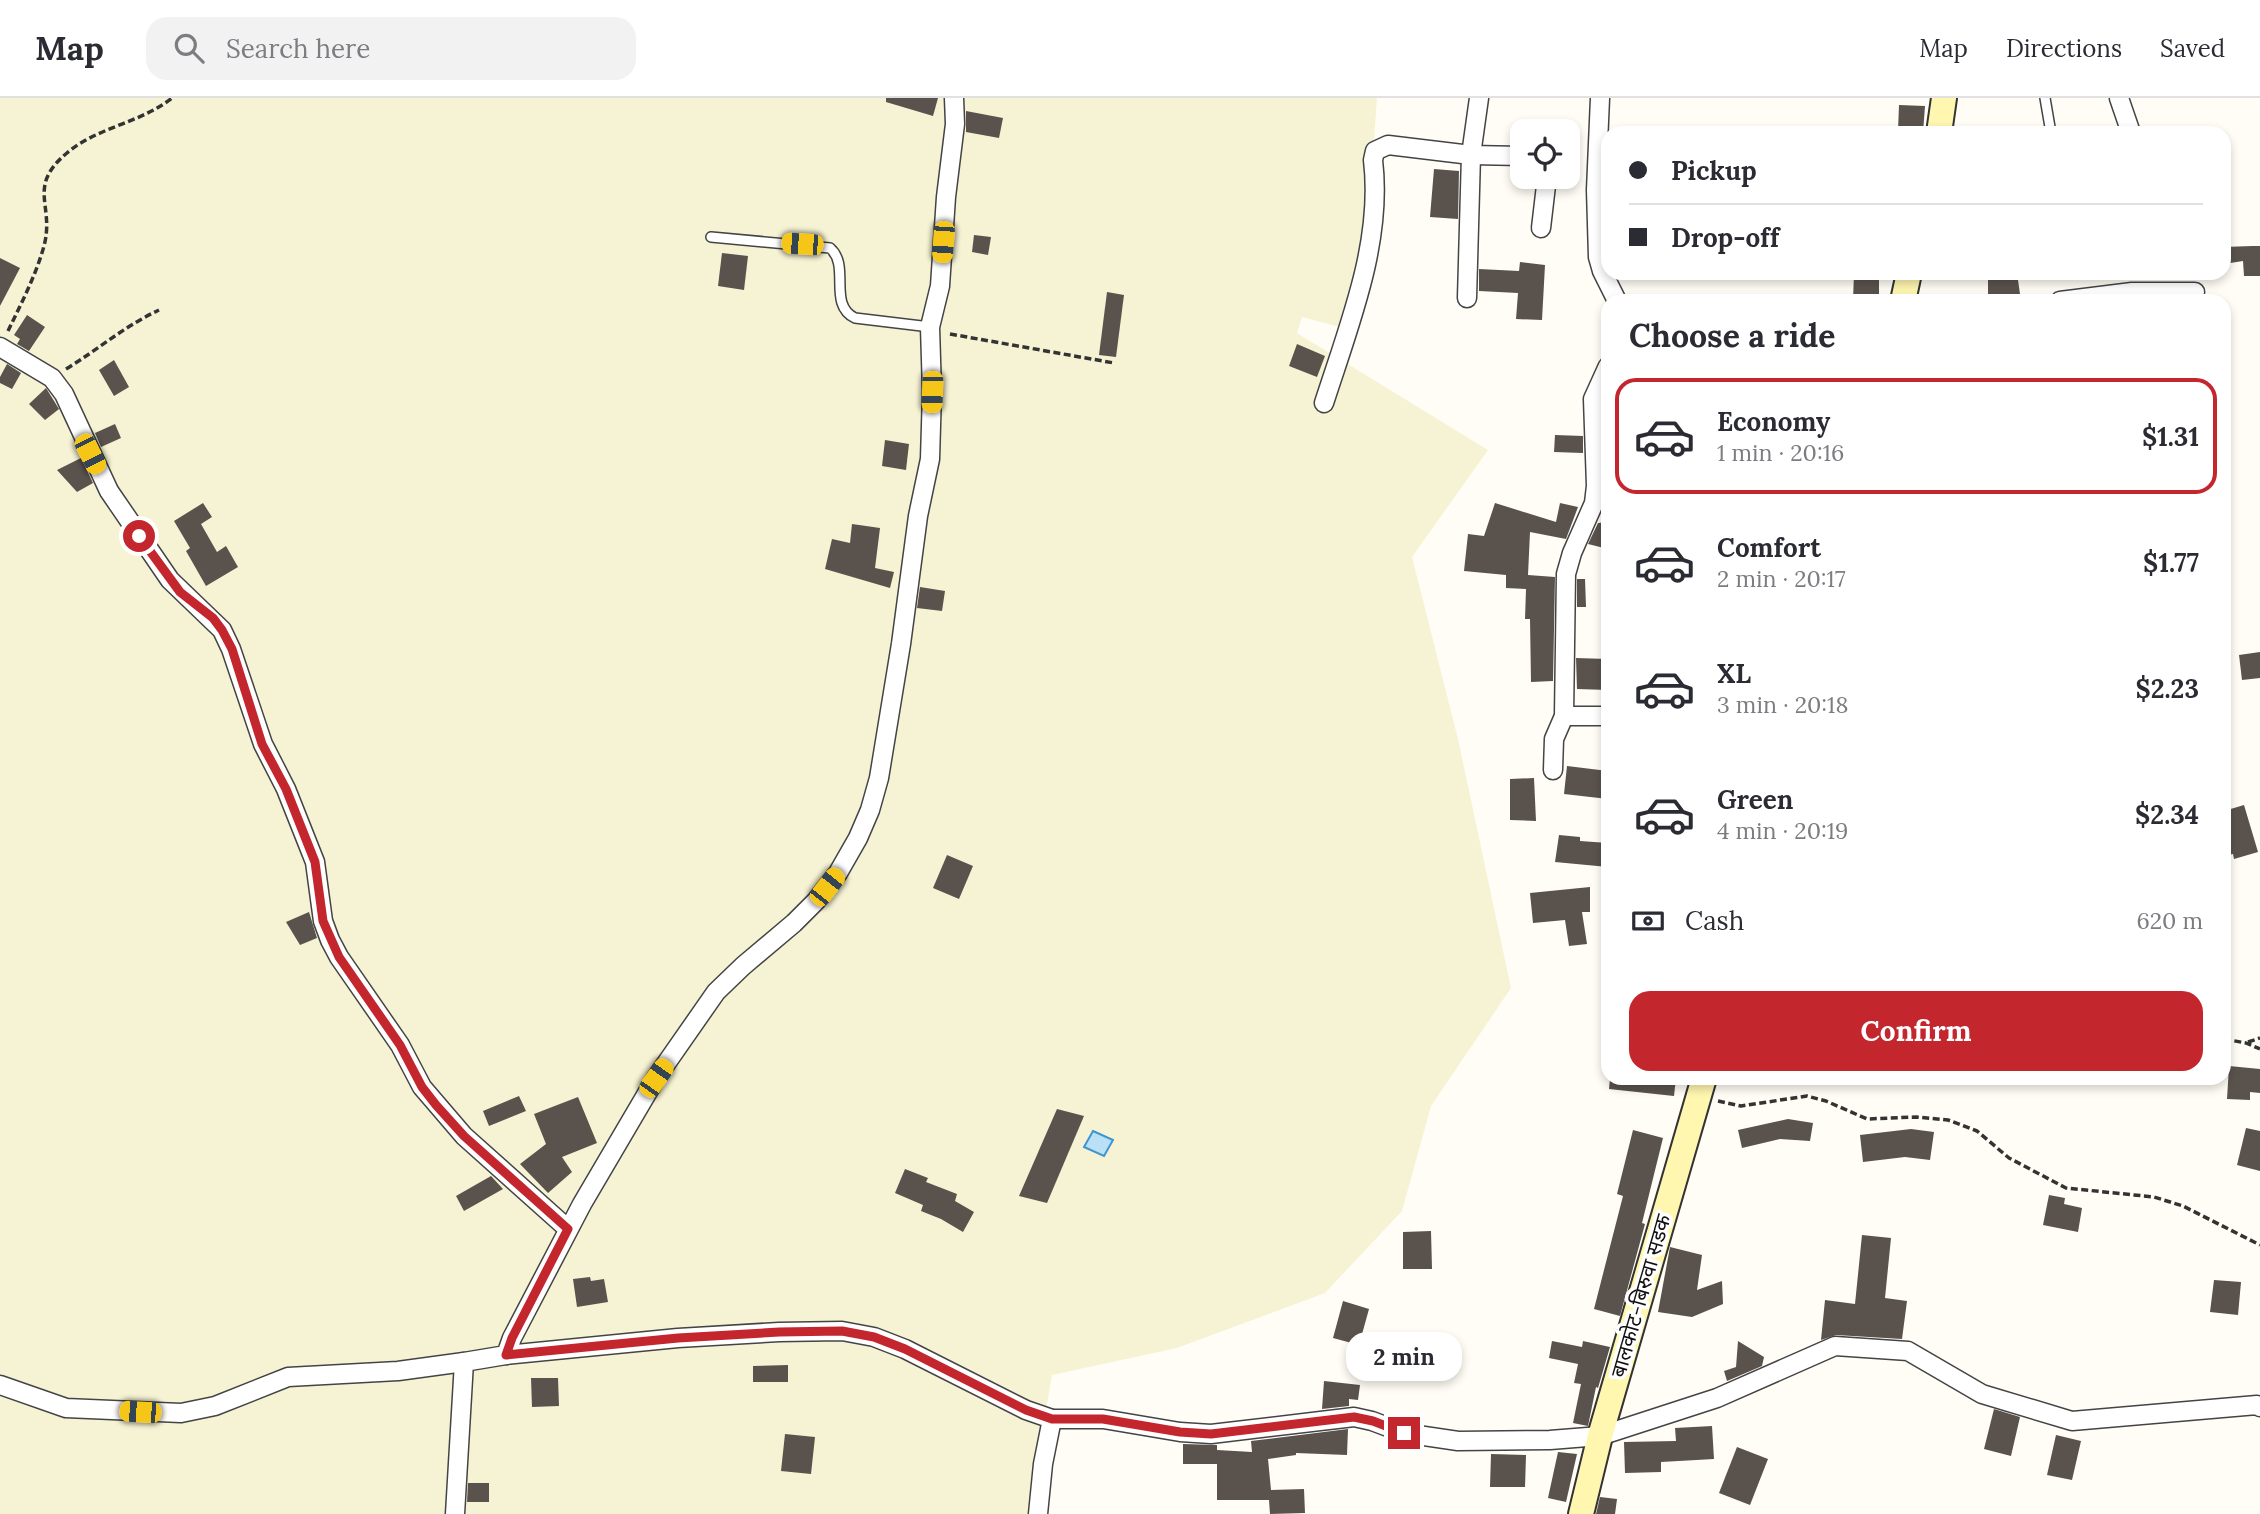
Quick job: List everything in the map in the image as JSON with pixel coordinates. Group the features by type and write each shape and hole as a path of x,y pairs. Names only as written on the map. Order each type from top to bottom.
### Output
{"main road":[{"path":"1940,126 1944,98"},
{"name":"बालकोट-बिरुवा सडक","path":"1581,1514 1600,1436 1702,1086"}],"street":[{"path":"506,1355 512,1338 568,1229 656,1078 716,992 816,901 838,873 870,810 879,778 901,645 918,516 930,459 930,330 940,286 946,197 955,124 954,98"},
{"path":"1466,298 1471,155 1479,98"},
{"path":"1600,98 1596,190 1598,257 1601,268"},
{"path":"2119,98 2129,126"},
{"path":"1324,403 1367,258 1374,219 1375,151 1388,145 1471,155 1510,156"},
{"path":"1541,228 1545,189"},
{"path":"2116,294 2157,294"},
{"path":"0,347 52,378 64,394 109,491 170,580 222,630 232,649 262,744 286,789 315,862 323,921 339,957 400,1045 422,1087 464,1136 568,1229"},
{"path":"1553,770 1554,739 1563,716 1566,574 1594,503 1596,486 1593,399 1601,381"},
{"path":"1563,716 1601,716"},
{"path":"0,1385 66,1408 181,1413 215,1406 288,1377 398,1371 506,1355 678,1338 842,1331 874,1337 905,1349 1026,1410 1052,1419 1103,1419 1180,1432 1211,1434 1354,1417 1404,1433 1458,1441 1550,1440 1600,1436 1717,1398 1835,1346 1908,1351 1982,1394 2072,1421 2257,1405 2260,1407"},
{"path":"455,1514 464,1362"},
{"path":"1038,1514 1043,1464 1052,1419"}],"lane":[{"path":"2045,98 2051,126"},
{"path":"711,237 830,248 836,252 841,299 848,315 930,330"}],"path":[{"path":"0,347 44,247 47,225 43,188 50,170 70,150 172,98"},
{"path":"52,378 89,355 132,322 159,310"},
{"path":"930,330 1114,363"},
{"path":"2246,1043 2260,1038"},
{"path":"2231,1040 2260,1049"},
{"path":"1702,1086 1727,1104 1741,1106 1807,1096 1826,1101 1867,1119 1916,1117 1948,1121 1977,1131 2009,1158 2066,1188 2129,1194 2173,1203 2260,1245"}],"shaded area":[{"path":"0,98 1377,98 1374,140 1366,154 1368,225 1340,327 1302,317 1297,333 1488,450 1412,557 1458,739 1511,988 1431,1106 1402,1211 1325,1293 1177,1348 1052,1375 1042,1433 1037,1514 0,1514"}],"water":[{"path":"1093,1131 1113,1140 1104,1156 1084,1147"}],"building":[{"path":"886,98 938,98 933,116 886,102"},
{"path":"1899,105 1925,106 1924,126 1898,126"},
{"path":"966,111 1003,118 999,138 966,132"},
{"path":"1434,169 1459,171 1458,219 1430,217"},
{"path":"974,235 991,237 988,255 972,252"},
{"path":"2260,246 2260,276 2244,276 2243,261 2231,263 2231,247"},
{"path":"722,253 748,256 744,290 718,286"},
{"path":"0,258 20,268 0,306"},
{"path":"1520,262 1545,265 1542,320 1516,319 1518,293 1479,291 1479,269 1519,271"},
{"path":"1854,280 1879,280 1879,294 1853,294"},
{"path":"1988,280 2018,280 2020,294 1988,294"},
{"path":"1107,292 1124,295 1116,357 1099,355"},
{"path":"27,315 45,327 29,351 17,344 20,339 14,335"},
{"path":"1297,344 1325,356 1317,377 1289,366"},
{"path":"114,360 129,387 114,396 99,370"},
{"path":"7,364 21,373 12,389 0,383"},
{"path":"46,388 59,409 45,420 29,404"},
{"path":"115,424 121,438 101,447 95,433"},
{"path":"1555,435 1583,436 1583,453 1554,452"},
{"path":"885,440 909,444 906,470 882,466"},
{"path":"81,458 93,483 77,492 57,470"},
{"path":"203,503 212,517 201,524 217,552 226,546 238,567 206,586 186,551 190,548 174,521"},
{"path":"1495,503 1556,522 1560,503 1578,507 1566,539 1530,532 1528,575 1555,577 1553,681 1531,682 1530,619 1525,619 1526,589 1506,588 1506,575 1464,571 1468,534 1484,536"},
{"path":"1598,523 1601,523 1601,547 1588,544"},
{"path":"852,524 880,528 875,568 894,572 890,588 825,569 832,539 850,543"},
{"path":"1577,579 1585,579 1586,607 1577,607"},
{"path":"920,587 945,591 942,611 917,608"},
{"path":"2260,652 2260,678 2242,680 2239,655"},
{"path":"1576,658 1601,659 1601,690 1577,689"},
{"path":"1567,766 1601,770 1601,798 1564,794"},
{"path":"1534,778 1536,821 1510,820 1510,779"},
{"path":"2244,805 2258,852 2234,859 2231,854 2231,809"},
{"path":"1559,835 1580,837 1580,841 1601,842 1601,866 1555,862"},
{"path":"947,855 973,866 959,899 933,888"},
{"path":"1590,887 1590,912 1582,912 1587,944 1569,946 1565,920 1533,923 1530,893"},
{"path":"309,912 317,938 300,945 286,922"},
{"path":"2231,1066 2260,1069 2260,1093 2250,1092 2250,1100 2227,1099 2228,1085 2231,1085"},
{"path":"1609,1085 1675,1085 1674,1096 1609,1089"},
{"path":"519,1096 526,1111 489,1126 483,1111"},
{"path":"578,1097 597,1143 562,1157 572,1172 548,1193 520,1164 546,1144 534,1114"},
{"path":"1057,1109 1084,1116 1047,1203 1019,1196"},
{"path":"1788,1119 1813,1123 1810,1141 1780,1139 1742,1148 1738,1130"},
{"path":"2246,1128 2260,1131 2260,1171 2237,1165"},
{"path":"1911,1129 1934,1132 1930,1160 1905,1157 1863,1162 1860,1135"},
{"path":"1633,1130 1663,1138 1642,1223 1645,1224 1620,1316 1594,1309 1623,1196 1617,1194"},
{"path":"905,1169 928,1178 926,1182 957,1194 955,1201 974,1212 963,1232 921,1211 923,1205 895,1193"},
{"path":"491,1176 503,1189 464,1211 456,1196"},
{"path":"2049,1195 2065,1198 2064,1204 2082,1208 2078,1232 2043,1225"},
{"path":"1431,1231 1432,1269 1403,1269 1403,1232"},
{"path":"1862,1235 1891,1238 1885,1298 1907,1301 1902,1339 1836,1335 1821,1340 1825,1300 1855,1304"},
{"path":"1670,1247 1702,1255 1697,1290 1722,1281 1723,1304 1692,1317 1658,1312"},
{"path":"590,1277 591,1281 604,1279 608,1302 577,1307 573,1279"},
{"path":"2214,1280 2241,1282 2238,1315 2210,1312"},
{"path":"1343,1301 1369,1309 1359,1345 1333,1338"},
{"path":"1552,1341 1582,1347 1583,1341 1610,1347 1598,1388 1596,1387 1588,1426 1573,1423 1581,1384 1574,1383 1578,1364 1549,1358"},
{"path":"1738,1341 1764,1357 1762,1366 1727,1381 1724,1371 1736,1367"},
{"path":"788,1365 788,1382 753,1382 753,1366"},
{"path":"531,1378 558,1378 559,1406 532,1407"},
{"path":"1324,1381 1360,1385 1358,1400 1349,1399 1349,1406 1322,1409"},
{"path":"1994,1409 2020,1417 2011,1456 1984,1449"},
{"path":"1712,1426 1714,1459 1661,1462 1661,1472 1625,1473 1624,1442 1676,1441 1675,1428"},
{"path":"1348,1429 1347,1455 1296,1453 1268,1459 1271,1490 1304,1489 1305,1513 1270,1514 1269,1500 1217,1500 1217,1464 1183,1464 1183,1444 1217,1445 1217,1450 1252,1452 1251,1441"},
{"path":"785,1434 815,1437 811,1474 781,1471"},
{"path":"2056,1435 2081,1441 2072,1480 2047,1475"},
{"path":"1737,1447 1768,1459 1750,1505 1719,1493"},
{"path":"1558,1452 1577,1454 1566,1502 1548,1498"},
{"path":"1491,1454 1526,1455 1525,1487 1490,1487"},
{"path":"468,1483 489,1483 489,1502 467,1502"},
{"path":"1600,1497 1617,1499 1615,1514 1596,1514"}],"route":[{"path":"139,536 180,592 213,618 232,649 262,744 286,789 315,862 323,921 339,957 400,1045 422,1087 436,1105 464,1136 568,1229 512,1338 506,1355 678,1338 842,1331 874,1337 905,1349 1026,1410 1052,1419 1103,1419 1180,1432 1211,1434 1354,1417 1404,1433"}]}
